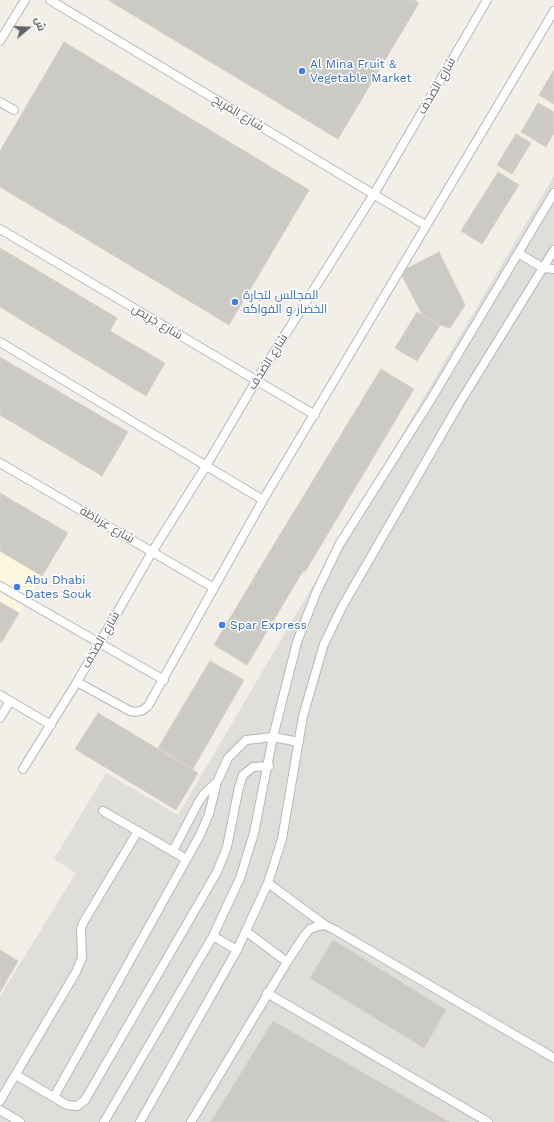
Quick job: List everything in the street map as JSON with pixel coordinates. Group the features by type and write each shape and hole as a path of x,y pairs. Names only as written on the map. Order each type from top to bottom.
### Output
{"lane":[{"path":"0,41 25,0"},
{"name":"شارع المُرِيح","path":"50,0 425,225"},
{"name":"شارع الصَدَف","path":"24,769 78,682 152,552 206,466 256,380 374,194 487,0"},
{"path":"78,682 130,711 136,712 143,710 148,706 164,680 263,500 315,415 425,225 554,11"},
{"path":"0,102 14,110"},
{"path":"104,1122 212,936 240,878 254,833 269,766 273,737 297,642 316,593 339,545 430,401 554,193"},
{"name":"شارع خِرِيص","path":"0,229 315,415"},
{"path":"140,1122 247,932 268,883 282,839 300,742 303,716 324,644 342,607 459,404 554,250"},
{"path":"518,253 543,268 554,269"},
{"path":"0,342 263,500"},
{"name":"شارع غِرناطَة","path":"0,463 214,588"},
{"path":"0,586 164,680"},
{"path":"0,695 51,725"},
{"path":"0,718 10,701"},
{"path":"54,1097 205,824 216,782 228,758 246,740 273,737 300,742"},
{"path":"16,1075 72,1106 77,1106 85,1100 217,872 227,847 239,787 243,775 253,767 269,766"},
{"path":"173,851 204,794 216,782"},
{"path":"103,810 186,859"},
{"path":"0,1101 80,965 83,922 138,831"},
{"path":"268,883 325,925 554,1058"},
{"path":"191,1122 267,993 287,962 310,929 325,925"},
{"path":"247,932 287,962"},
{"path":"212,936 237,950"},
{"path":"267,993 488,1122"},
{"path":"0,1110 20,1122"}],"shaded area":[{"path":"554,176 554,1122 0,1122 0,996 76,873 54,859 106,773 178,815"},
{"name":"Abu Dhabi Dates Souk","path":"0,493 68,533 1,643 0,642"}],"building":[{"name":"Al Mina Fruit & Vegetable Market","path":"108,0 414,0 419,3 338,139"},
{"path":"64,42 309,190 229,325 0,187 0,151"},
{"path":"554,70 554,104 539,95"},
{"path":"538,103 554,112 554,133 546,147 521,132"},
{"path":"516,134 531,143 512,174 497,165"},
{"path":"498,172 519,185 482,244 461,231"},
{"path":"0,248 117,318 110,331 165,363 146,396 0,307"},
{"path":"439,252 465,305 450,328 440,325 423,316 400,272"},
{"path":"417,312 440,325 417,361 395,348"},
{"path":"0,357 128,432 102,476 0,415"},
{"path":"381,369 414,389 305,572 270,551"},
{"name":"Abu Dhabi Dates Souk","path":"0,493 68,533 42,576 0,551"},
{"path":"270,551 303,571 247,665 214,645"},
{"path":"0,602 19,613 1,643 0,642"},
{"path":"210,661 244,680 193,769 158,748"},
{"path":"98,713 198,773 176,810 75,749"},
{"path":"333,940 446,1010 424,1048 310,978"},
{"path":"0,950 18,961 0,992"},
{"path":"273,1021 449,1122 211,1122"}],"place":[{"name":"Al Mina Fruit & Vegetable Market","path":"302,71"},
{"name":"المجالس لتجارة الخضار و الفواكه","path":"235,302"},
{"name":"Abu Dhabi Dates Souk","path":"17,587"},
{"name":"Spar Express","path":"222,625"}]}
